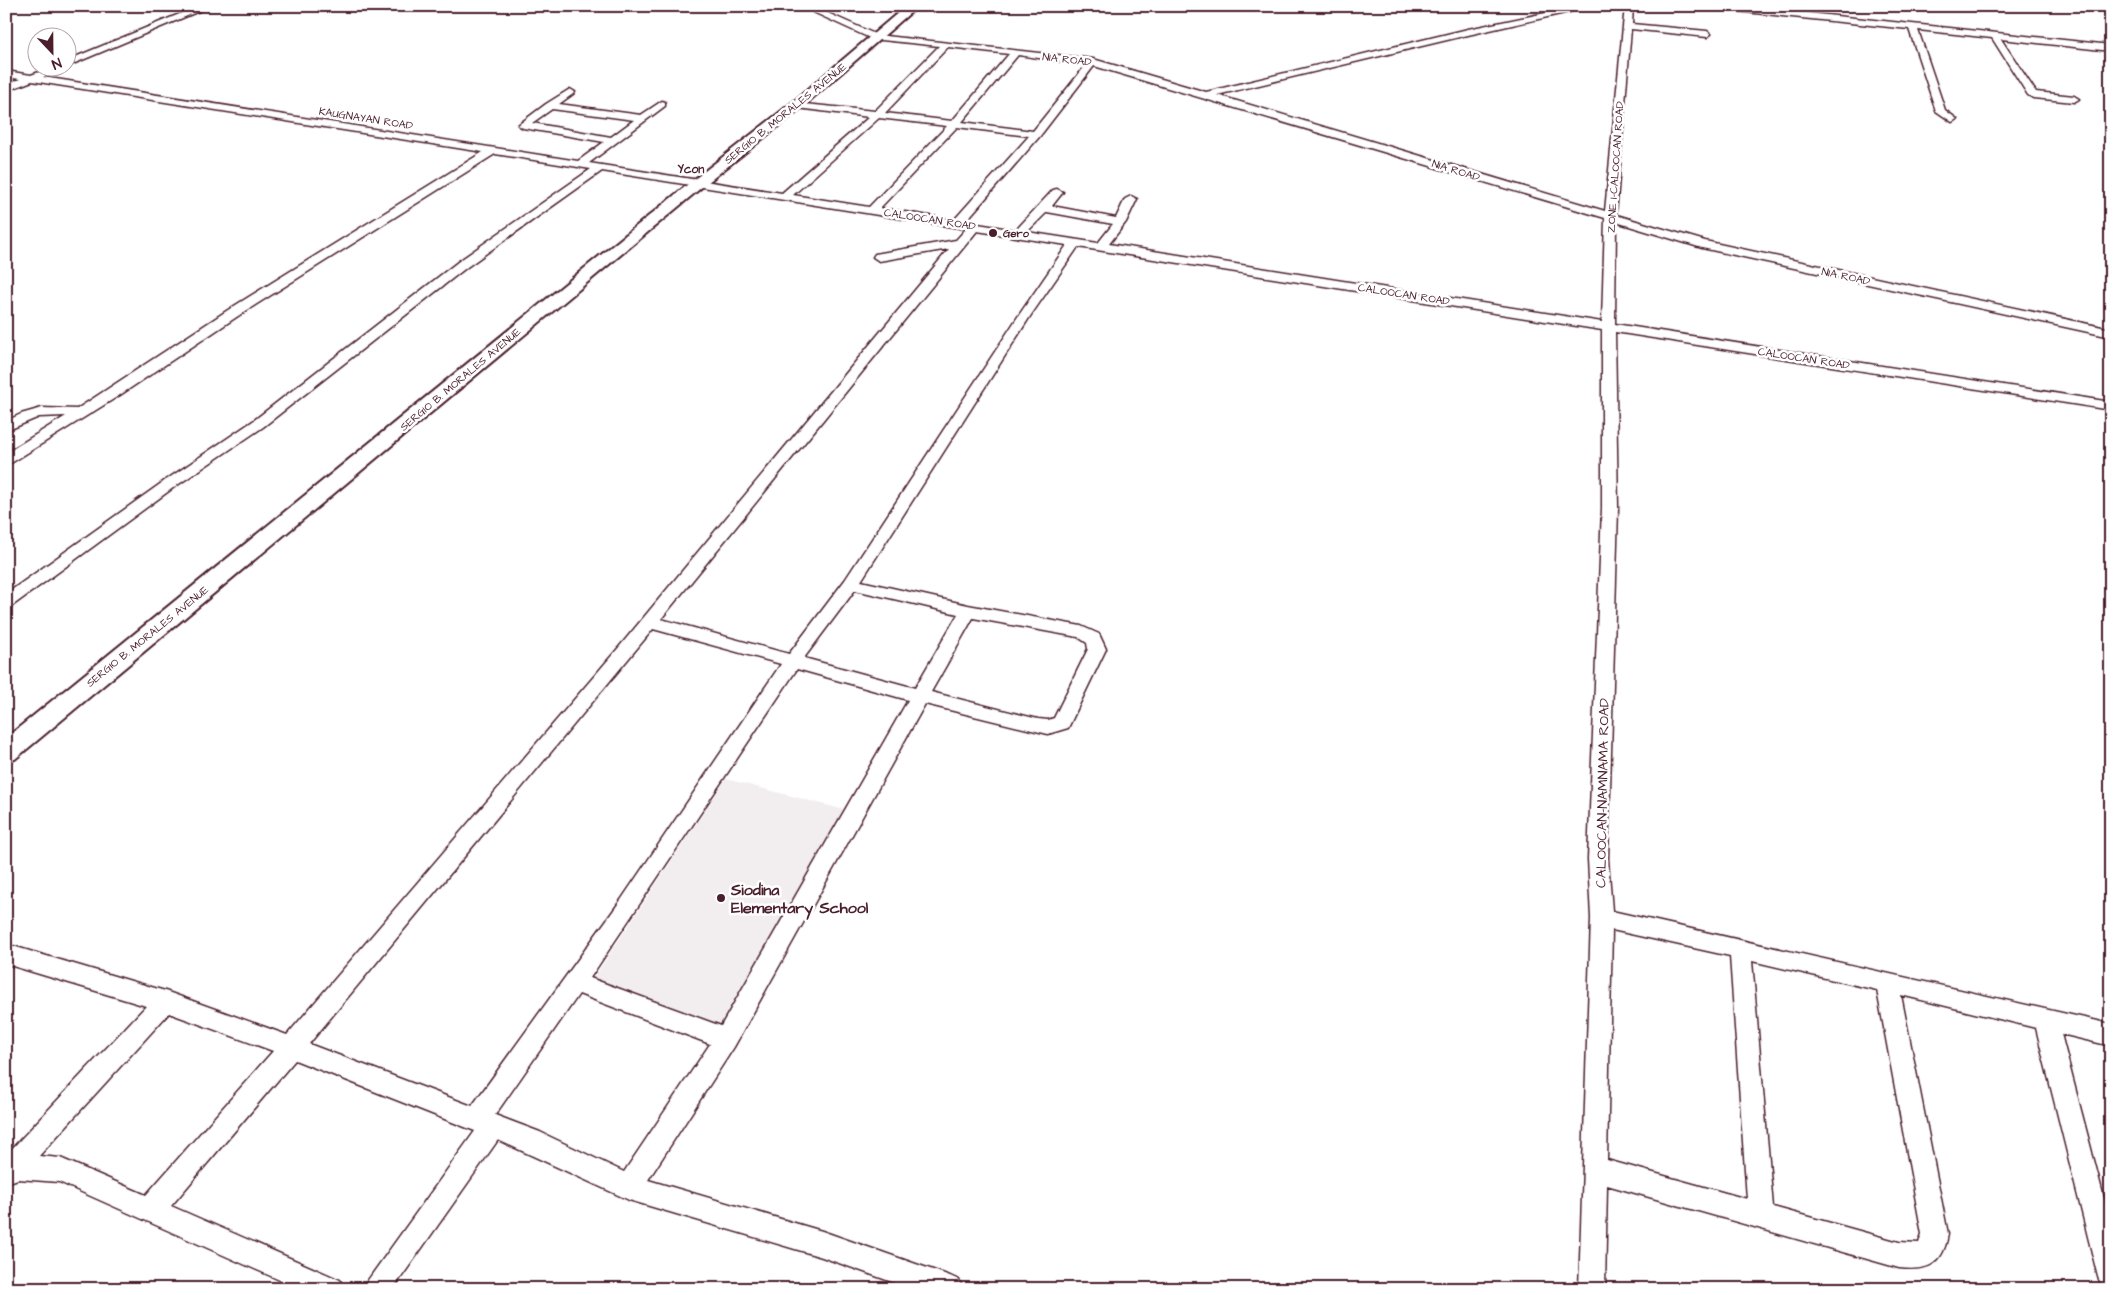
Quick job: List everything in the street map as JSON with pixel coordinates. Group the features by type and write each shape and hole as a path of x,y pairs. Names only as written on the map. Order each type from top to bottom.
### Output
{"main road":[{"name":"SERGIO B. MORALES AVENUE","path":"6,752 697,184 797,105 913,6"}],"street":[{"path":"78,59 207,6"},
{"name":"NIA ROAD","path":"804,6 875,37 1093,62 1732,252 2111,333"},
{"path":"1207,95 1468,32 1592,6"},
{"name":"ZONE I-CALOOCAN ROAD","path":"1608,327 1611,217 1629,6"},
{"path":"1715,6 2107,48 2111,56"},
{"path":"1833,6 1836,19"},
{"path":"1627,26 1707,34"},
{"path":"1914,27 1942,111 1952,119"},
{"path":"1995,36 2033,95 2074,99"},
{"path":"785,196 878,114 945,46"},
{"path":"872,210 955,124 1016,52"},
{"path":"150,1210 293,1047 895,326 924,287 961,243 966,225 1093,62"},
{"name":"KAUGNAYAN ROAD","path":"6,74 28,78"},
{"path":"6,88 31,78"},
{"name":"KAUGNAYAN ROAD","path":"31,78 697,184"},
{"path":"570,92 523,125 613,140"},
{"path":"579,165 662,104"},
{"path":"797,105 1036,134"},
{"path":"550,106 643,118"},
{"path":"6,460 80,414 236,311 493,151"},
{"path":"6,602 168,485 258,424 463,264 600,168"},
{"name":"CALOOCAN ROAD","path":"697,184 785,196 2111,406"},
{"path":"1019,233 1057,192"},
{"path":"1102,246 1120,222 1131,199"},
{"path":"1044,208 1120,222"},
{"path":"376,1289 485,1123 574,982 628,906 792,662 851,584 1025,314 1076,242"},
{"path":"879,257 961,243"},
{"name":"CALOOCAN-NAMNAMA ROAD","path":"1592,1289 1602,918 1598,859 1610,508 1608,327"},
{"path":"6,427 41,410 80,414"},
{"path":"649,622 919,696 1048,727 1061,722 1097,649 1097,642 1092,636 1081,632 968,611 851,584"},
{"path":"629,1186 726,1039 968,611"},
{"path":"1602,918 2111,1035"},
{"path":"1740,949 1761,1217"},
{"path":"6,954 165,1001 293,1047 531,1141 629,1186 822,1244 950,1289"},
{"path":"574,982 726,1039"},
{"path":"1594,1169 1899,1255 1918,1257 1929,1252 1934,1246 1935,1234 1887,982"},
{"path":"9,1169 165,1001"},
{"path":"2046,1021 2111,1276"},
{"path":"9,1169 60,1170 331,1289"}],"shaded area":[{"name":"Siodina Elementary School","path":"726,779 845,810 720,1034 589,985"}],"waterway":[{"path":"1090,59 1135,71"},
{"path":"1620,216 1649,225"},
{"path":"2030,311 2111,329"}],"place":[{"name":"Gero","path":"993,233"},
{"name":"Siodina Elementary School","path":"721,898"}],"district":[{"name":"Ycon","path":"691,169"}]}
